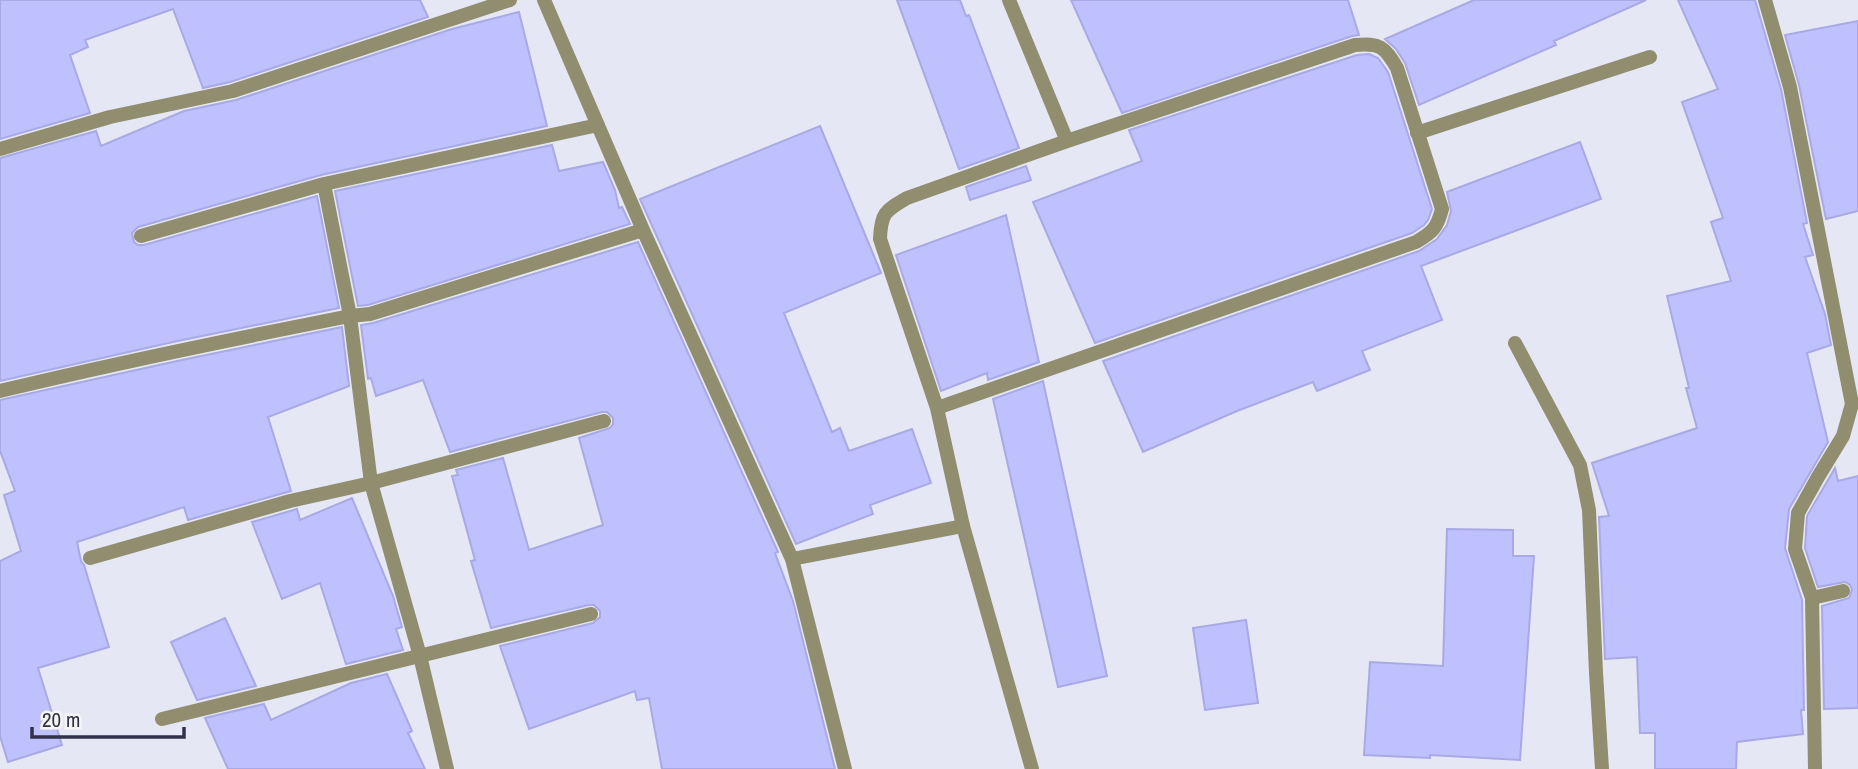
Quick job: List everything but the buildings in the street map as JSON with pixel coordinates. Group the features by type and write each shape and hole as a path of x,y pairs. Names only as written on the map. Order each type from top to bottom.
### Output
{"street":[{"path":"0,149 110,117 233,92 510,0"},
{"path":"544,0 643,230 792,559 845,769"},
{"path":"1009,0 1068,141"},
{"path":"1765,0 1790,87 1852,404 1843,436 1798,513 1795,549 1812,598 1815,769"},
{"path":"937,408 1416,242 1431,233 1438,223 1442,209 1397,68 1388,53 1374,44 1355,45 907,198 890,208 881,221 880,239 937,408 963,526 1032,769"},
{"path":"1417,132 1650,57"},
{"path":"141,236 324,184 598,125"},
{"path":"324,184 350,316 371,483 420,656 447,769"},
{"path":"0,391 141,358 370,314 643,230"},
{"path":"1515,343 1580,465 1589,521 1602,769"},
{"path":"90,558 290,501 371,483 604,421"},
{"path":"792,559 963,526"},
{"path":"1812,598 1843,591"},
{"path":"162,719 591,614"}]}
